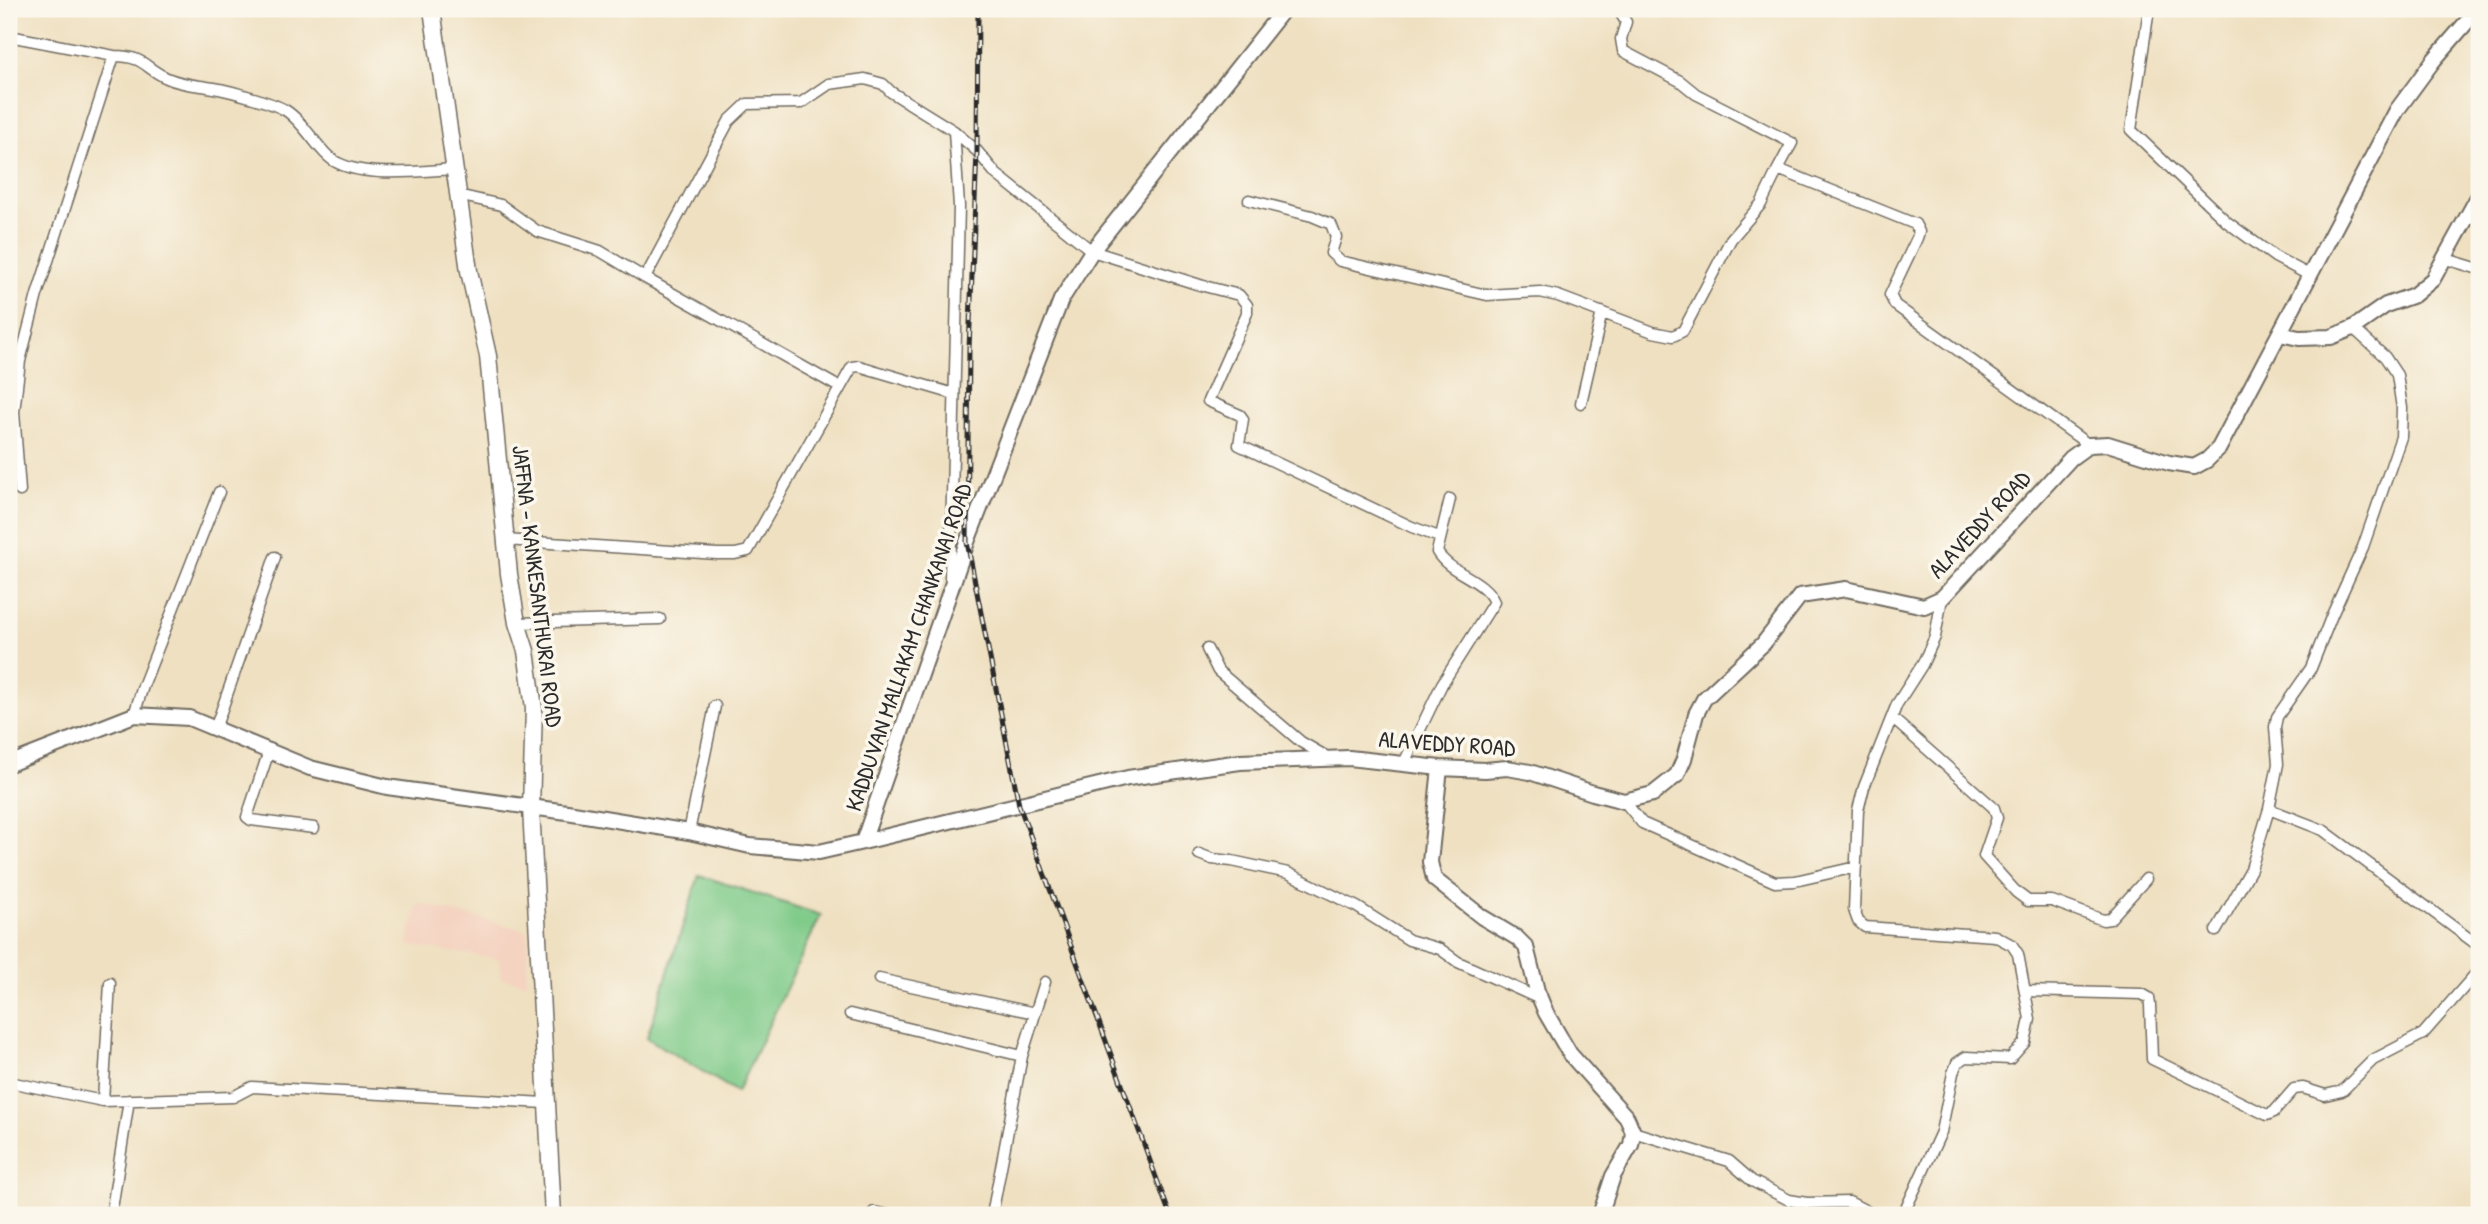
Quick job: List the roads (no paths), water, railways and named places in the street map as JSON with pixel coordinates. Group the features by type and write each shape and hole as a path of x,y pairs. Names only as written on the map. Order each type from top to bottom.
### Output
{"main road":[{"name":"JAFFNA - KANKESANTHURAI ROAD","path":"432,9 469,271 488,356 505,540 517,623 526,651 534,708 530,807 553,1215"}],"street":[{"name":"KADDUVAN MALLAKAM CHANKANAI ROAD","path":"9,764 134,715 189,718 310,768 387,786 689,832 750,846 819,852 863,842 972,529 1061,300 1092,251 1284,9"},
{"path":"1249,200 1312,216 1331,224 1336,237 1331,254 1340,261 1487,295 1540,292 1558,296 1653,332 1673,336 1684,331 1731,239 1761,204 1792,143 1696,94 1680,81 1623,51 1621,39 1626,22 1618,9"},
{"path":"2149,9 2131,130 2227,222 2275,257 2311,276"},
{"path":"1778,169 1915,224 1919,232 1917,238 1890,295 1895,305 2089,445 2108,444 2169,463 2194,467 2207,460 2219,448 2397,110 2433,61 2478,9"},
{"path":"9,36 114,56 127,56 145,62 165,78 214,88 285,110 336,163 367,170 454,169"},
{"path":"20,491 14,412 20,361 37,295 114,56"},
{"path":"645,278 729,121 747,104 801,103 829,85 865,79 883,85 954,131 977,151 996,174 1092,251 1239,295 1247,305 1247,313 1208,401 1240,415 1243,419 1238,439 1240,445 1412,527 1439,537"},
{"path":"949,592 959,206 954,131"},
{"path":"458,195 500,205 537,232 600,251 839,387"},
{"path":"2280,334 2299,338 2331,337 2353,328 2386,305 2414,295 2433,279 2479,195"},
{"path":"2446,259 2479,269"},
{"path":"1581,403 1602,312"},
{"path":"2216,931 2251,869 2269,809 2278,764 2277,717 2311,668 2363,547 2401,437 2402,408 2397,375 2385,357 2353,328"},
{"path":"505,540 717,554 748,551 852,367 859,366 954,394"},
{"name":"ALAVEDDY ROAD","path":"863,842 1128,778 1240,762 1328,758 1440,768 1507,768 1531,772 1623,801 1653,794 1677,775 1696,714 1704,699 1763,644 1800,596 1846,589 1924,606 1942,598 2071,458 2089,445"},
{"path":"134,715 219,492"},
{"path":"1402,765 1442,684 1494,602 1484,587 1442,560 1437,552 1450,499"},
{"path":"215,729 275,557"},
{"path":"1903,1215 1941,1132 1952,1073 1957,1063 1966,1058 2010,1059 2025,1042 2029,1019 2018,954 2012,945 1995,936 1865,927 1858,921 1854,910 1858,810 1864,787 1892,718 1934,637 1942,598"},
{"path":"517,623 660,620"},
{"path":"1208,649 1217,671 1301,741 1328,758"},
{"path":"689,832 715,706"},
{"path":"1892,718 1994,808 1997,818 1984,856 2016,892 2028,901 2052,901 2103,920 2110,919 2146,879"},
{"path":"270,751 247,817 251,820 314,828"},
{"path":"1440,768 1430,862 1434,879 1526,947 1540,999 1570,1054 1627,1118 1633,1132 1631,1145 1613,1177 1601,1215"},
{"path":"1623,801 1642,823 1775,882 1795,881 1856,867"},
{"path":"2269,809 2323,830 2479,946"},
{"path":"1199,854 1212,859 1232,860 1288,873 1357,907 1409,940 1440,949 1458,961 1540,999"},
{"path":"2025,991 2142,994 2149,998 2152,1059 2267,1115 2274,1112 2298,1088 2325,1096 2343,1091 2373,1060 2423,1034 2479,970"},
{"path":"879,979 1035,1013"},
{"path":"992,1215 1022,1056 1045,982"},
{"path":"103,1101 110,984"},
{"path":"850,1014 1022,1056"},
{"path":"9,1083 103,1101 233,1097 252,1087 545,1103"},
{"path":"111,1215 129,1100"},
{"path":"1633,1132 1729,1161 1752,1181 1789,1200 1807,1203 1849,1202 1874,1215"},
{"path":"874,1212 888,1215"}],"railway":[{"path":"978,9 967,542 1019,805 1170,1215"}]}
